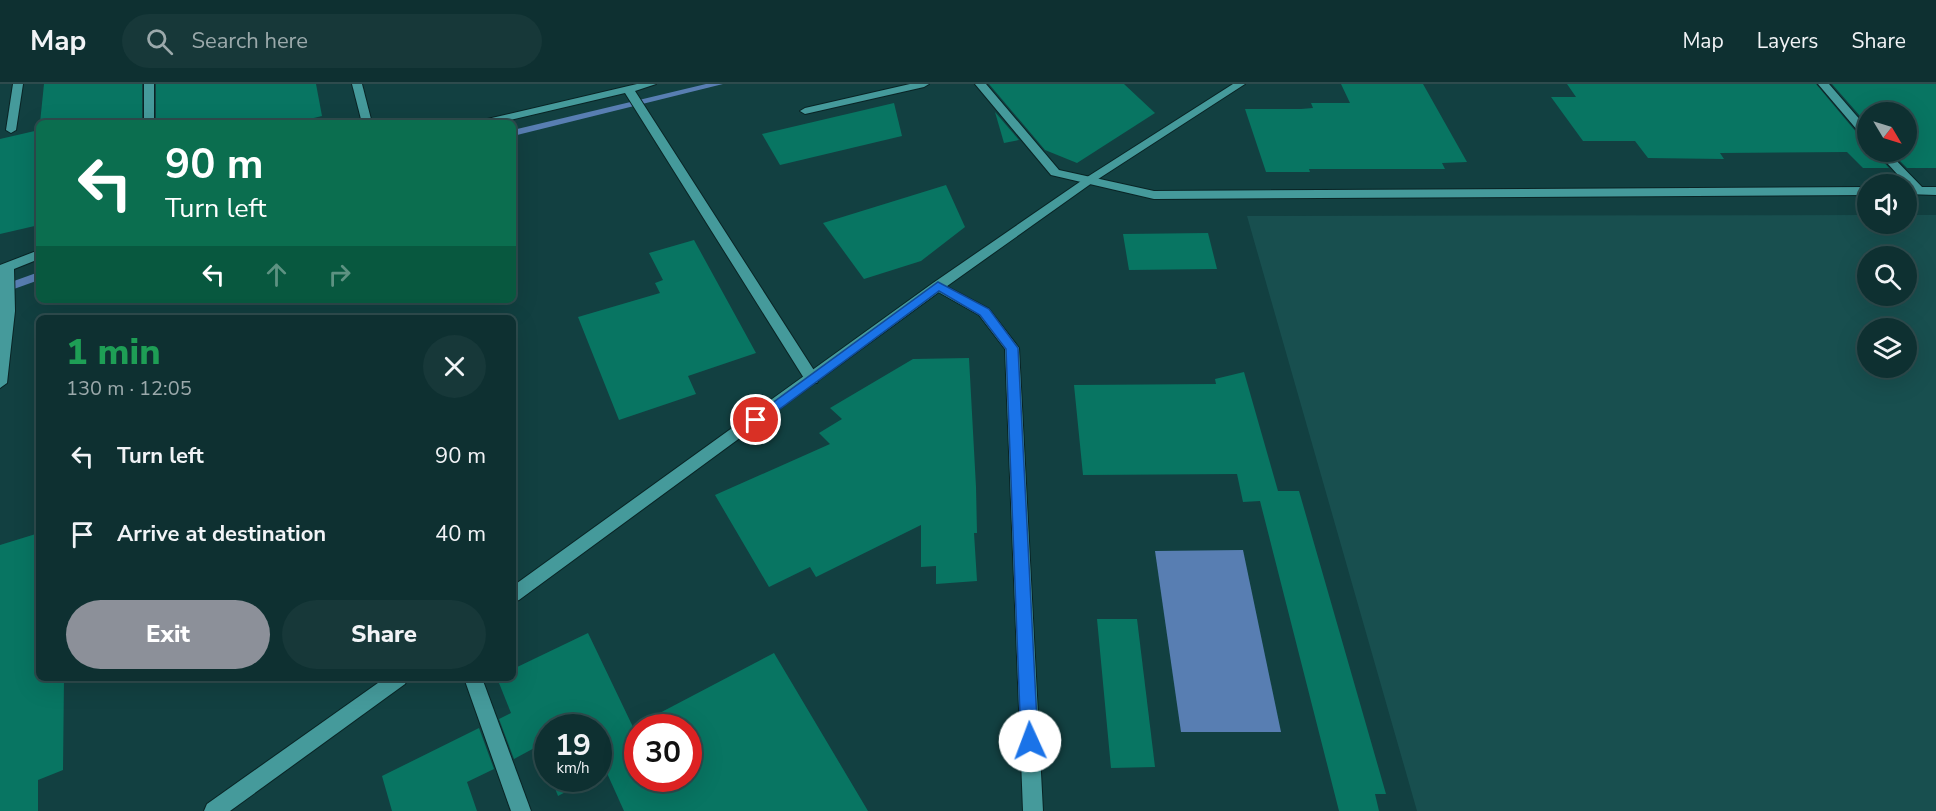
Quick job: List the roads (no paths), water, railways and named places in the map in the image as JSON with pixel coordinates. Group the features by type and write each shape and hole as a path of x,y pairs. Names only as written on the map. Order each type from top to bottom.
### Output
{"street":[{"path":"11,130 18,84"},
{"path":"148,84 149,120"},
{"path":"357,84 366,120"},
{"path":"497,120 630,91 651,84"},
{"path":"805,111 924,84"},
{"path":"980,84 1055,173 1154,195 1857,191"},
{"path":"516,593 938,286 1088,181 1240,84"},
{"path":"1823,84 1857,123"},
{"path":"630,91 812,379"},
{"path":"1890,162 1899,174"},
{"path":"1917,191 1936,191"},
{"path":"0,383 8,302 5,270 36,255"},
{"path":"938,286 984,312 1012,348 1033,811"},
{"path":"214,811 395,681"},
{"path":"474,681 521,811"}],"water":[{"path":"1243,550 1281,732 1181,732 1155,551"}],"waterway":[{"path":"516,132 718,84"},
{"path":"0,290 36,277"}]}
